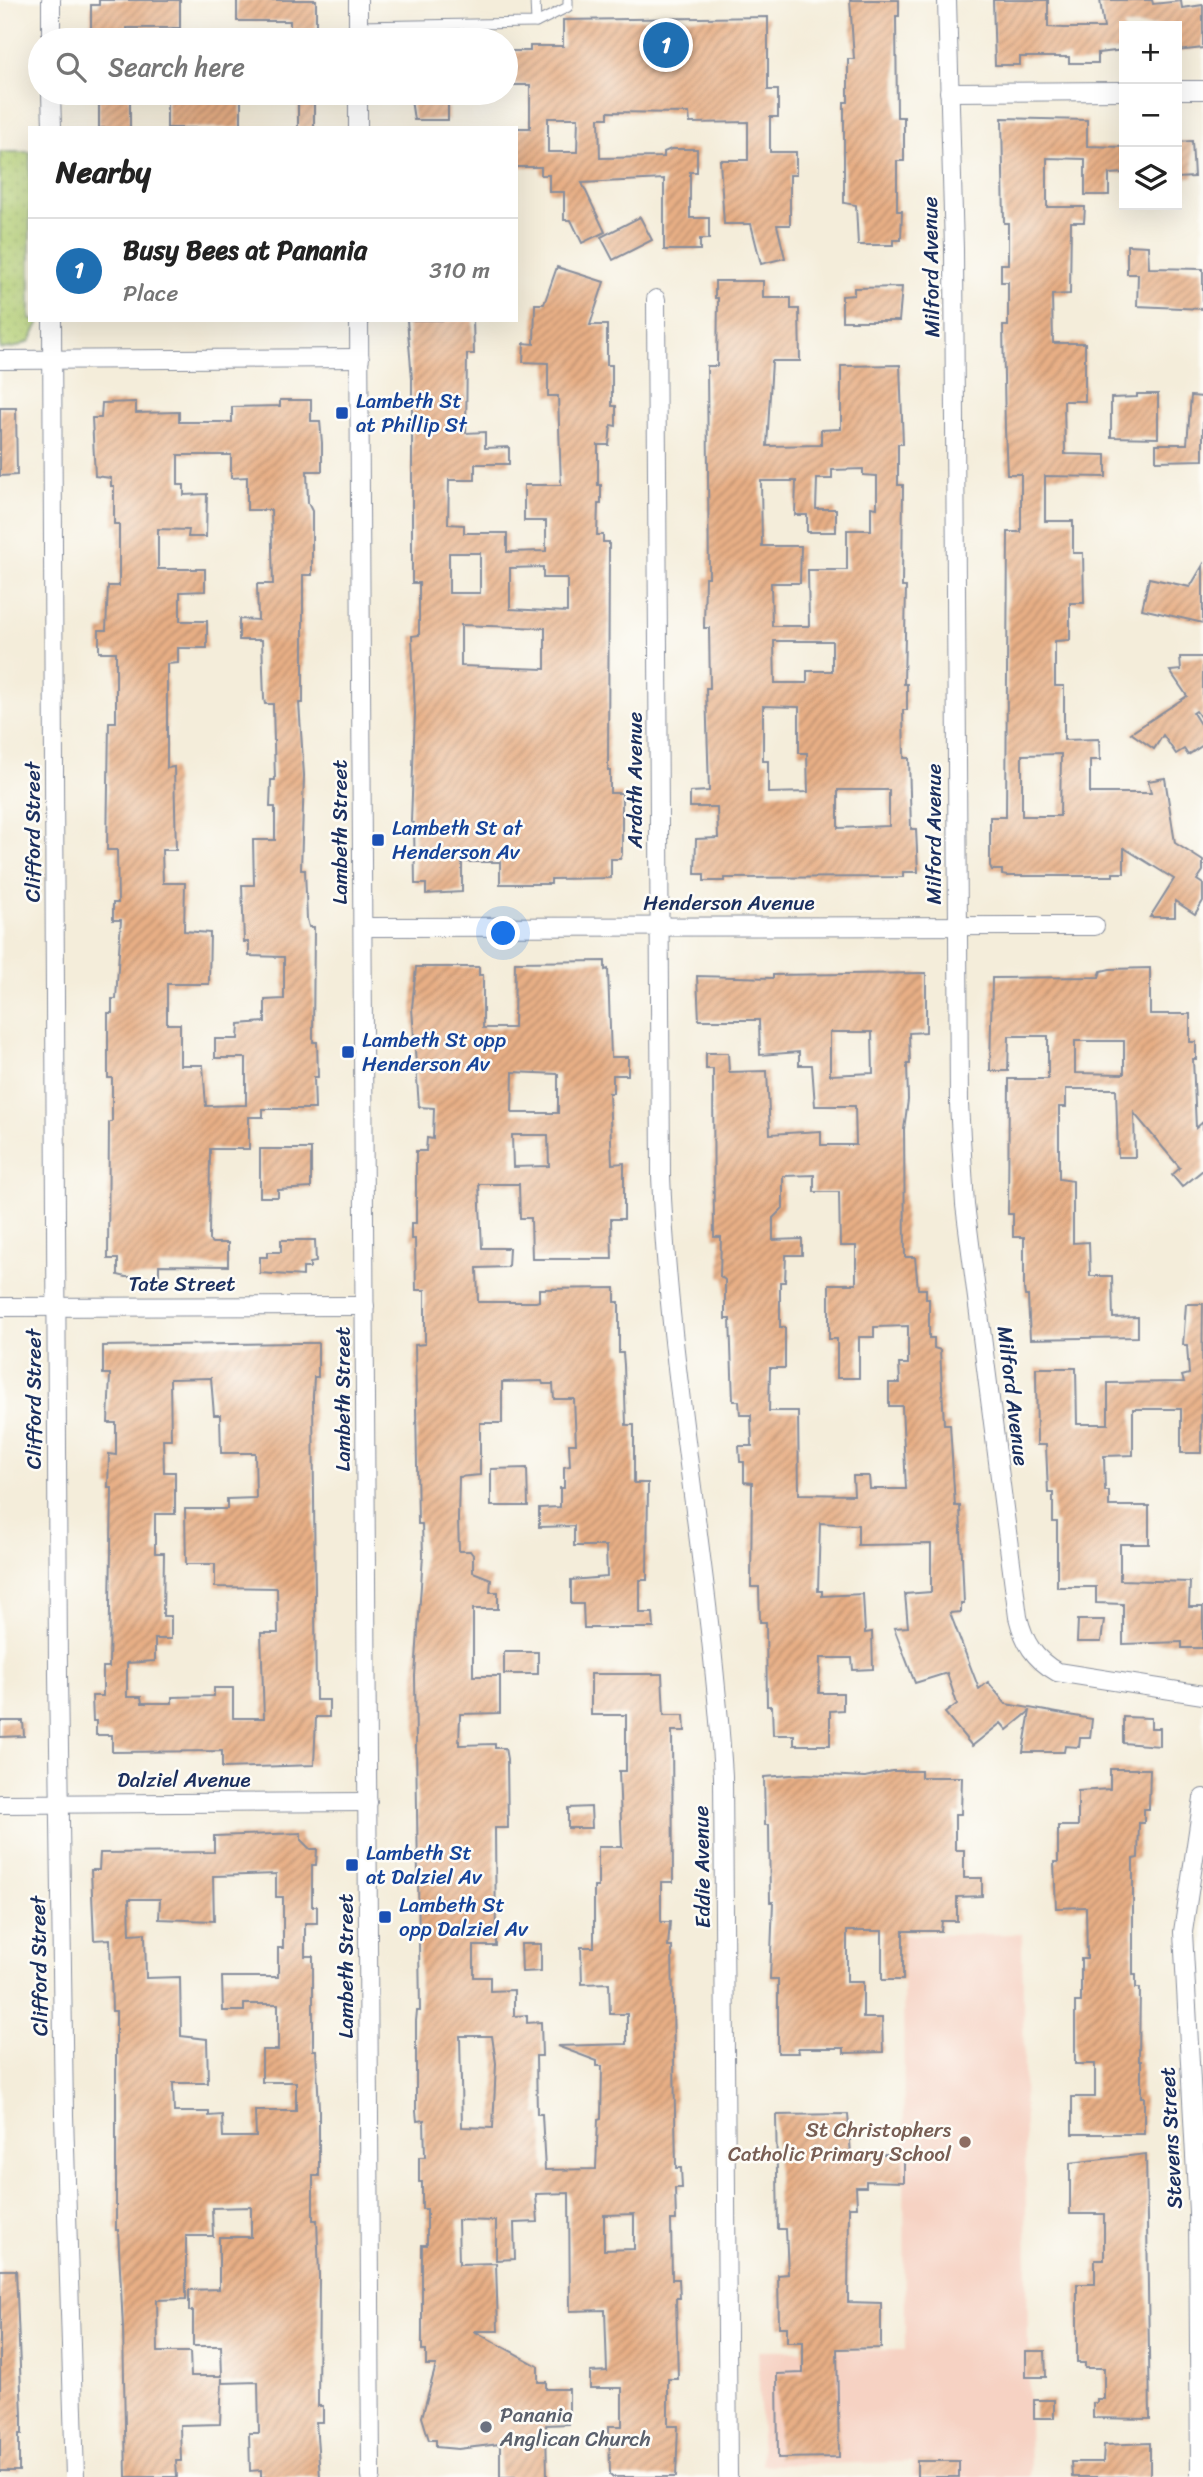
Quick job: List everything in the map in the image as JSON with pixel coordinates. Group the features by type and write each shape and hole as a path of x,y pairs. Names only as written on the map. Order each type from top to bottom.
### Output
{"street":[{"path":"51,0 51,28"},
{"path":"358,0 358,28"},
{"name":"Milford Avenue","path":"947,0 954,249 959,1104 965,1205 1018,1617 1027,1644 1038,1658 1057,1672 1075,1677 1203,1695"},
{"path":"1182,90 1203,90"},
{"path":"950,92 1119,91"},
{"path":"51,105 51,126"},
{"path":"358,105 358,126"},
{"name":"Ardath Avenue","path":"656,299 660,1139 667,1260"},
{"name":"Clifford Street","path":"52,322 60,1804 64,2103 75,2477"},
{"name":"Lambeth Street","path":"359,322 372,2477"},
{"path":"0,360 360,358"},
{"name":"Henderson Avenue","path":"363,927 1096,926"},
{"name":"Eddie Avenue","path":"667,1260 714,1661 723,1788 728,2477"},
{"name":"Tate Street","path":"0,1307 365,1306"},
{"name":"Stevens Street","path":"1200,2477 1198,2212 1183,1932 1203,1798"},
{"name":"Dalziel Avenue","path":"0,1804 368,1802"}],"lane":[{"path":"535,0 536,23"},
{"path":"447,28 536,23 568,7 568,0"}],"shaded area":[{"name":"St Christophers Catholic Primary School","path":"1022,1934 1030,2477 913,2477 912,2462 762,2465 758,2351 905,2350 903,1935"}],"green space":[{"path":"0,152 28,152 28,322 40,322 30,341 14,348 0,349"}],"building":[{"path":"99,0 180,0 180,28 91,28 91,5 99,5"},
{"path":"237,0 316,0 316,28 290,28 290,21 237,21"},
{"path":"850,0 899,0 899,16 896,16 897,117 904,117 904,161 897,161 897,211 902,211 901,240 893,240 893,245 858,245 856,205 844,203 844,102 848,102 848,59 854,59"},
{"path":"993,0 1048,0 1048,27 1064,28 1104,28 1100,0 1152,0 1153,4 1181,1 1182,8 1203,5 1203,48 1182,50 1182,21 1119,21 1119,51 1098,53 1098,63 1069,63 1069,57 1020,57 1020,65 995,65"},
{"path":"768,17 768,90 778,90 778,117 770,117 770,152 796,152 796,175 790,175 790,225 777,225 785,258 761,264 751,224 724,224 720,160 748,160 748,122 690,123 689,113 608,112 608,118 599,118 600,158 664,157 664,152 671,149 697,149 697,172 690,172 690,218 709,218 709,239 700,239 700,250 664,250 664,179 582,183 605,232 582,243 571,220 564,220 564,192 549,192 549,175 541,175 541,167 518,167 518,128 530,128 530,85 518,85 518,51 530,51 530,46 563,46 563,20","holes":["548,118 578,118 577,152 548,152"]},
{"path":"99,105 130,105 130,126 99,126"},
{"path":"167,105 241,105 241,126 167,126"},
{"path":"298,105 314,105 314,126 298,126"},
{"path":"412,105 448,105 448,120 414,120"},
{"path":"1002,118 1087,120 1087,146 1119,147 1119,173 1109,174 1109,195 1085,195 1085,159 1047,158 1047,207 1085,207 1084,222 1071,222 1070,294 1052,295 1053,343 1085,343 1085,401 1064,401 1065,454 1106,455 1106,477 1045,476 1045,521 1073,521 1073,553 1083,553 1084,603 1070,603 1070,640 1055,641 1055,686 1064,686 1064,740 1099,739 1100,760 1090,760 1090,793 1151,793 1148,781 1165,778 1175,843 1203,861 1203,871 1197,880 1203,884 1203,901 1195,914 1175,901 1175,917 1150,917 1174,879 1124,848 1124,873 1113,873 1113,876 1007,876 1002,875 1002,870 992,870 990,866 990,817 1006,817 1008,532 1021,532 1021,474 1007,474 1005,429 1003,326 1008,326 1008,282 1001,282 1001,264 1008,264 1008,223 1004,223","holes":["1061,754 1060,816 1022,816 1022,755"]},
{"path":"1192,141 1194,177 1182,178 1182,142"},
{"path":"640,217 652,240 613,260 601,237"},
{"path":"1127,245 1148,246 1149,268 1203,269 1203,309 1137,306 1138,274 1127,274"},
{"path":"557,267 604,282 590,325 607,325 607,365 612,365 612,406 616,406 616,426 611,425 609,445 598,445 601,504 598,504 597,535 603,535 603,542 609,542 608,771 610,793 622,793 622,855 620,859 611,859 611,878 551,879 551,884 500,884 500,862 462,862 462,892 426,894 426,884 415,884 414,823 411,822 415,713 412,636 419,635 419,583 412,583 412,379 407,322 473,322 474,354 467,354 466,433 485,432 485,448 509,447 509,464 475,464 475,480 449,480 448,524 464,525 464,533 507,533 507,552 546,551 546,521 524,521 524,485 561,485 558,396 548,396 548,363 523,362 524,343 534,344 535,304 544,304","holes":["449,553 480,553 480,593 449,593","543,567 543,578 567,578 567,612 510,609 510,568","461,625 545,628 545,669 461,666"]},
{"path":"715,281 763,281 763,298 791,298 791,309 799,309 800,361 772,361 767,446 821,445 821,430 841,429 841,366 900,365 903,444 898,444 898,485 903,485 902,587 906,587 904,684 907,684 907,710 903,710 904,758 909,758 911,829 916,829 918,872 903,872 903,877 725,878 725,881 704,881 704,874 695,874 696,839 718,838 717,807 690,807 690,792 709,791 706,688 710,688 709,628 704,628 705,577 709,577 707,366 717,366 718,298 715,298","holes":["863,469 863,475 877,476 877,508 871,507 871,530 847,530 847,570 808,570 809,626 772,626 771,583 800,583 801,546 762,546 761,481 796,481 795,515 807,515 807,532 836,532 836,509 816,509 817,479 832,479 832,470","774,641 832,641 832,671 807,671 807,683 775,683","763,706 799,707 799,753 807,753 808,792 768,793 768,761 763,761","838,790 889,790 889,826 838,828"]},
{"path":"902,287 899,321 842,321 842,296 854,295 854,288"},
{"path":"1137,394 1158,394 1158,438 1111,437 1111,398 1137,397"},
{"path":"1191,396 1203,397 1203,460 1156,461 1156,444 1187,444"},
{"path":"280,400 311,400 311,421 320,421 322,443 322,471 307,471 308,503 312,511 312,575 303,575 303,703 299,703 304,775 301,870 305,870 307,919 309,927 314,927 313,1042 317,1042 318,1077 314,1077 315,1109 263,1109 263,1117 249,1117 249,1149 210,1149 209,1240 212,1243 228,1243 228,1266 159,1265 159,1277 126,1277 118,1275 118,1259 108,1259 112,1078 108,1078 108,1013 112,1013 112,999 116,999 121,920 113,920 113,903 118,903 117,850 107,850 109,722 116,722 116,652 99,652 99,630 106,630 108,586 119,586 119,524 114,524 114,486 111,486 111,478 95,476 92,418 101,418 102,403 136,402 136,413 179,412 179,422 232,422 232,407 280,406","holes":["178,455 231,455 231,478 247,477 247,510 271,510 273,584 257,584 258,620 239,619 239,640 262,640 264,699 265,704 273,704 275,780 271,780 270,807 275,807 275,840 253,840 254,885 242,885 244,942 249,942 249,956 284,957 284,999 265,1000 265,1022 239,1024 238,1039 215,1039 215,1058 246,1058 246,1105 206,1106 203,1065 180,1065 180,1024 167,1024 167,984 209,984 210,933 184,931 185,883 163,883 162,850 176,850 174,767 167,768 167,664 178,663 178,648 207,648 207,621 180,621 180,592 205,591 205,569 158,569 158,529 189,530 188,537 206,537 207,494 184,495 184,485 178,485"]},
{"path":"0,408 16,408 17,475 0,476"},
{"path":"1203,565 1203,623 1142,609 1149,578 1190,587"},
{"path":"1180,657 1203,657 1203,721 1196,711 1193,713 1203,729 1203,745 1188,755 1184,749 1176,754 1163,735 1154,749 1131,733 1187,696 1170,671 1181,670"},
{"path":"605,961 605,970 608,969 611,1057 628,1057 628,1075 613,1075 613,1093 609,1093 612,1164 624,1163 624,1219 611,1219 612,1259 532,1259 531,1218 520,1218 519,1184 479,1184 482,1248 509,1248 508,1267 477,1268 478,1302 536,1302 539,1301 539,1289 615,1288 615,1302 619,1302 619,1353 623,1353 626,1425 634,1425 634,1483 648,1483 647,1580 640,1580 640,1613 653,1613 654,1628 584,1628 583,1604 571,1604 571,1580 607,1577 606,1546 574,1546 574,1526 539,1527 539,1508 560,1507 564,1467 570,1466 569,1444 576,1444 574,1399 554,1399 553,1384 543,1384 542,1381 502,1382 502,1423 480,1423 480,1475 459,1477 459,1551 470,1551 473,1555 473,1572 491,1579 490,1592 498,1592 498,1609 473,1609 473,1676 500,1676 500,1713 460,1714 459,1745 495,1744 495,1748 505,1748 507,1759 508,1828 495,1828 496,1946 474,1946 474,1977 490,1977 490,1991 514,1990 514,2016 527,2015 527,2023 541,2022 542,2056 536,2056 537,2114 542,2114 545,2170 596,2169 602,2066 597,2066 597,2061 557,2046 627,2044 627,2014 610,2014 609,1983 582,1984 581,1947 594,1947 594,1887 598,1887 598,1847 622,1847 619,1771 626,1771 626,1715 591,1715 591,1674 662,1674 664,1715 684,1715 685,1731 672,1731 673,1882 661,1882 661,1922 670,1922 668,1947 672,1947 676,2168 681,2168 682,2188 675,2188 676,2220 671,2220 672,2279 679,2279 680,2298 676,2298 678,2379 668,2379 668,2426 678,2426 676,2477 613,2477 610,2474 609,2426 622,2426 622,2388 590,2388 590,2372 607,2371 605,2310 570,2311 569,2193 536,2194 538,2222 514,2223 515,2259 496,2260 496,2221 458,2220 459,2264 496,2263 498,2331 474,2331 538,2366 538,2382 546,2382 546,2389 569,2389 569,2424 546,2425 547,2477 500,2477 500,2444 458,2449 436,2447 436,2440 429,2440 422,2417 436,2365 426,2365 426,2350 422,2350 422,2245 427,2245 427,2209 422,2209 422,2182 419,2182 419,2157 425,2157 424,2120 417,2121 416,2111 416,2021 417,2011 420,2011 415,1676 423,1555 422,1524 418,1524 415,1345 425,1344 425,1290 416,1290 415,1239 411,1239 411,1223 416,1223 416,1151 426,1151 427,1138 433,1139 434,1108 419,1107 412,1008 416,967 479,967 479,975 483,975 483,1028 514,1028 515,962","holes":["513,1072 558,1074 558,1113 512,1113","512,1135 548,1135 549,1166 513,1167","460,2036 492,2036 496,2063 493,2128 462,2127","634,2214 634,2249 604,2250 604,2215"]},
{"path":"1150,968 1150,1014 1190,1014 1190,1042 1196,1042 1196,1059 1193,1059 1196,1128 1203,1122 1203,1170 1182,1187 1172,1175 1180,1168 1134,1113 1135,1157 1118,1157 1116,1089 1066,1089 1066,1107 1059,1107 1059,1179 1073,1181 1073,1243 1089,1242 1090,1276 1112,1276 1113,1318 1138,1317 1138,1337 1030,1339 1028,1296 1025,1296 1024,1289 1024,1237 1013,1237 1013,1214 1008,1214 1009,1079 1048,1079 1048,1036 1009,1036 1008,1071 990,1071 992,978 1099,977 1101,971","holes":["1075,1041 1124,1041 1124,1074 1075,1073"]},
{"path":"926,973 926,1032 909,1033 910,1064 907,1064 908,1100 904,1129 905,1257 915,1257 918,1289 926,1289 926,1299 929,1299 929,1338 934,1338 934,1348 940,1350 944,1424 950,1424 955,1506 960,1506 964,1604 961,1604 961,1612 950,1613 979,1689 988,1682 1006,1704 1092,1719 1090,1738 1080,1738 1079,1747 1065,1746 1064,1752 1023,1752 1030,1711 1007,1730 1001,1723 972,1746 945,1713 957,1704 947,1673 915,1683 894,1628 908,1627 905,1594 931,1592 931,1544 858,1545 858,1525 820,1523 818,1591 822,1591 822,1596 863,1594 865,1633 872,1632 873,1669 853,1670 852,1658 820,1658 819,1693 843,1693 843,1710 830,1711 830,1745 794,1745 794,1735 773,1735 772,1706 767,1706 766,1622 760,1622 759,1587 751,1587 752,1483 744,1482 744,1462 740,1462 739,1446 752,1446 751,1415 740,1415 739,1401 733,1401 730,1319 725,1319 725,1280 720,1276 721,1237 714,1237 713,1069 706,1069 706,1053 728,1053 729,1072 767,1071 770,1134 821,1131 821,1145 856,1145 855,1106 815,1106 812,1065 799,1065 799,1052 760,1055 759,1020 699,1020 697,976 773,978 773,975","holes":["830,1032 872,1032 873,1073 830,1075","814,1175 814,1192 839,1192 840,1246 856,1246 856,1284 829,1284 829,1339 837,1339 837,1378 859,1378 859,1337 874,1337 874,1327 908,1326 908,1364 899,1364 900,1383 889,1383 889,1406 902,1406 906,1489 870,1489 869,1476 853,1476 854,1495 799,1494 798,1411 769,1411 770,1368 785,1368 785,1327 780,1327 780,1282 785,1282 786,1255 802,1255 802,1239 773,1240 773,1218 783,1208 783,1176"]},
{"path":"260,1149 311,1149 311,1188 278,1190 278,1197 260,1197"},
{"path":"281,1240 315,1240 316,1262 310,1263 310,1268 303,1268 303,1276 260,1273 260,1257 267,1257 267,1252 281,1252"},
{"path":"1186,1304 1203,1304 1201,1453 1181,1453 1181,1409 1133,1409 1133,1455 1104,1456 1105,1491 1109,1491 1109,1506 1149,1506 1149,1544 1120,1544 1120,1580 1190,1582 1189,1607 1203,1607 1203,1648 1182,1648 1182,1642 1123,1644 1123,1604 1096,1603 1096,1587 1057,1587 1057,1522 1053,1522 1053,1493 1048,1493 1046,1445 1037,1445 1036,1368 1076,1368 1077,1424 1108,1424 1108,1383 1184,1382 1182,1376 1189,1374 1187,1345 1183,1345"},
{"path":"318,1343 318,1377 314,1377 313,1396 316,1700 329,1700 329,1717 316,1717 314,1765 222,1768 222,1751 112,1752 112,1735 96,1735 92,1696 103,1696 103,1667 109,1667 112,1488 108,1488 109,1454 116,1455 116,1423 108,1423 110,1374 103,1374 103,1346","holes":["211,1378 214,1415 220,1415 221,1453 255,1453 256,1498 227,1499 227,1509 185,1509 186,1564 215,1564 215,1587 277,1588 278,1633 261,1633 264,1718 233,1718 233,1688 214,1688 214,1696 172,1697 172,1703 142,1703 141,1697 127,1697 127,1663 155,1661 155,1639 171,1639 171,1616 163,1616 164,1553 155,1553 155,1514 175,1514 175,1472 164,1472 163,1439 171,1439 170,1379"]},
{"path":"527,1468 528,1506 491,1506 491,1469"},
{"path":"1078,1620 1104,1620 1101,1642 1077,1642"},
{"path":"504,1652 538,1652 538,1674 504,1674"},
{"path":"1123,1717 1151,1718 1151,1728 1160,1728 1160,1746 1123,1743"},
{"path":"0,1721 23,1721 24,1736 0,1737"},
{"path":"1110,1769 1150,1769 1149,1809 1144,1809 1144,1823 1139,1823 1138,1858 1133,1859 1133,1975 1136,1975 1136,1988 1140,1988 1139,2061 1141,2097 1144,2097 1144,2134 1072,2134 1072,2097 1095,2097 1095,2064 1075,2064 1075,2002 1081,2002 1081,1959 1087,1959 1086,1907 1056,1908 1054,1862 1058,1862 1058,1826 1078,1826 1078,1791 1110,1789"},
{"path":"892,1771 921,1771 921,1777 962,1777 961,1814 955,1814 955,1850 964,1850 964,1878 982,1878 982,1896 957,1897 957,1921 942,1921 941,1931 903,1931 903,1980 882,1980 882,1931 847,1931 847,1982 863,1982 863,2018 882,2018 883,2052 844,2053 844,2048 798,2048 799,2053 778,2053 778,1979 770,1979 773,1902 770,1902 769,1825 765,1825 764,1777 805,1774 865,1777"},
{"path":"591,1807 592,1828 568,1828 568,1808"},
{"path":"301,1833 301,1840 310,1849 317,1849 316,1865 312,1865 312,1906 317,1906 317,1923 305,1923 305,1956 313,1956 313,2050 316,2050 319,2108 319,2176 313,2176 313,2220 317,2220 319,2275 318,2406 323,2406 323,2422 316,2422 320,2477 261,2477 261,2470 250,2471 249,2433 259,2433 258,2382 222,2383 222,2378 220,2424 180,2425 181,2461 176,2461 177,2477 126,2477 123,2327 116,2230 116,2011 112,2011 110,1939 94,1940 91,1870 99,1870 100,1853 214,1852 214,1836","holes":["276,1874 276,1897 283,1897 283,1948 278,1948 278,1977 222,1977 223,2011 244,2011 244,2004 278,2004 278,2050 262,2050 262,2082 296,2082 296,2111 255,2111 256,2137 223,2137 222,2115 209,2116 209,2112 174,2112 173,2083 208,2083 207,2039 181,2036 180,1977 146,1978 145,1933 130,1934 129,1899 160,1899 159,1919 214,1921 213,1876","251,2207 251,2237 219,2237 219,2289 189,2290 189,2311 193,2311 193,2346 221,2346 222,2376 191,2376 190,2352 158,2352 157,2300 186,2299 186,2236 213,2236 212,2208"]},
{"path":"521,1944 541,1944 541,1971 522,1972"},
{"path":"848,2114 851,2155 904,2155 904,2182 866,2181 866,2187 856,2187 857,2207 849,2207 848,2302 881,2303 881,2348 837,2349 839,2457 778,2458 777,2374 803,2373 803,2342 787,2342 787,2327 779,2327 778,2275 788,2274 786,2229 778,2229 776,2115"},
{"path":"1146,2154 1150,2419 1093,2418 1093,2403 1097,2403 1097,2399 1104,2399 1104,2368 1085,2368 1085,2363 1077,2363 1077,2284 1095,2284 1095,2260 1104,2260 1104,2214 1070,2214 1070,2163"},
{"path":"0,2270 16,2270 22,2415 19,2471 0,2471"},
{"path":"1026,2351 1045,2351 1046,2377 1026,2377"},
{"path":"1034,2400 1054,2400 1054,2418 1034,2418"},
{"path":"1150,2443 1150,2477 1072,2477 1071,2462 1103,2462 1104,2445"},
{"path":"917,2461 959,2461 959,2477 917,2477"}],"place":[{"name":"Busy Bees at Panania","path":"666,45"},
{"name":"Lambeth St at Phillip St","path":"342,413"},
{"name":"Lambeth St at Henderson Av","path":"378,840"},
{"name":"Lambeth St opp Henderson Av","path":"348,1052"},
{"name":"Lambeth St at Dalziel Av","path":"352,1865"},
{"name":"Lambeth St opp Dalziel Av","path":"385,1917"},
{"name":"St Christophers Catholic Primary School","path":"965,2142"},
{"name":"Panania Anglican Church","path":"486,2427"}]}
